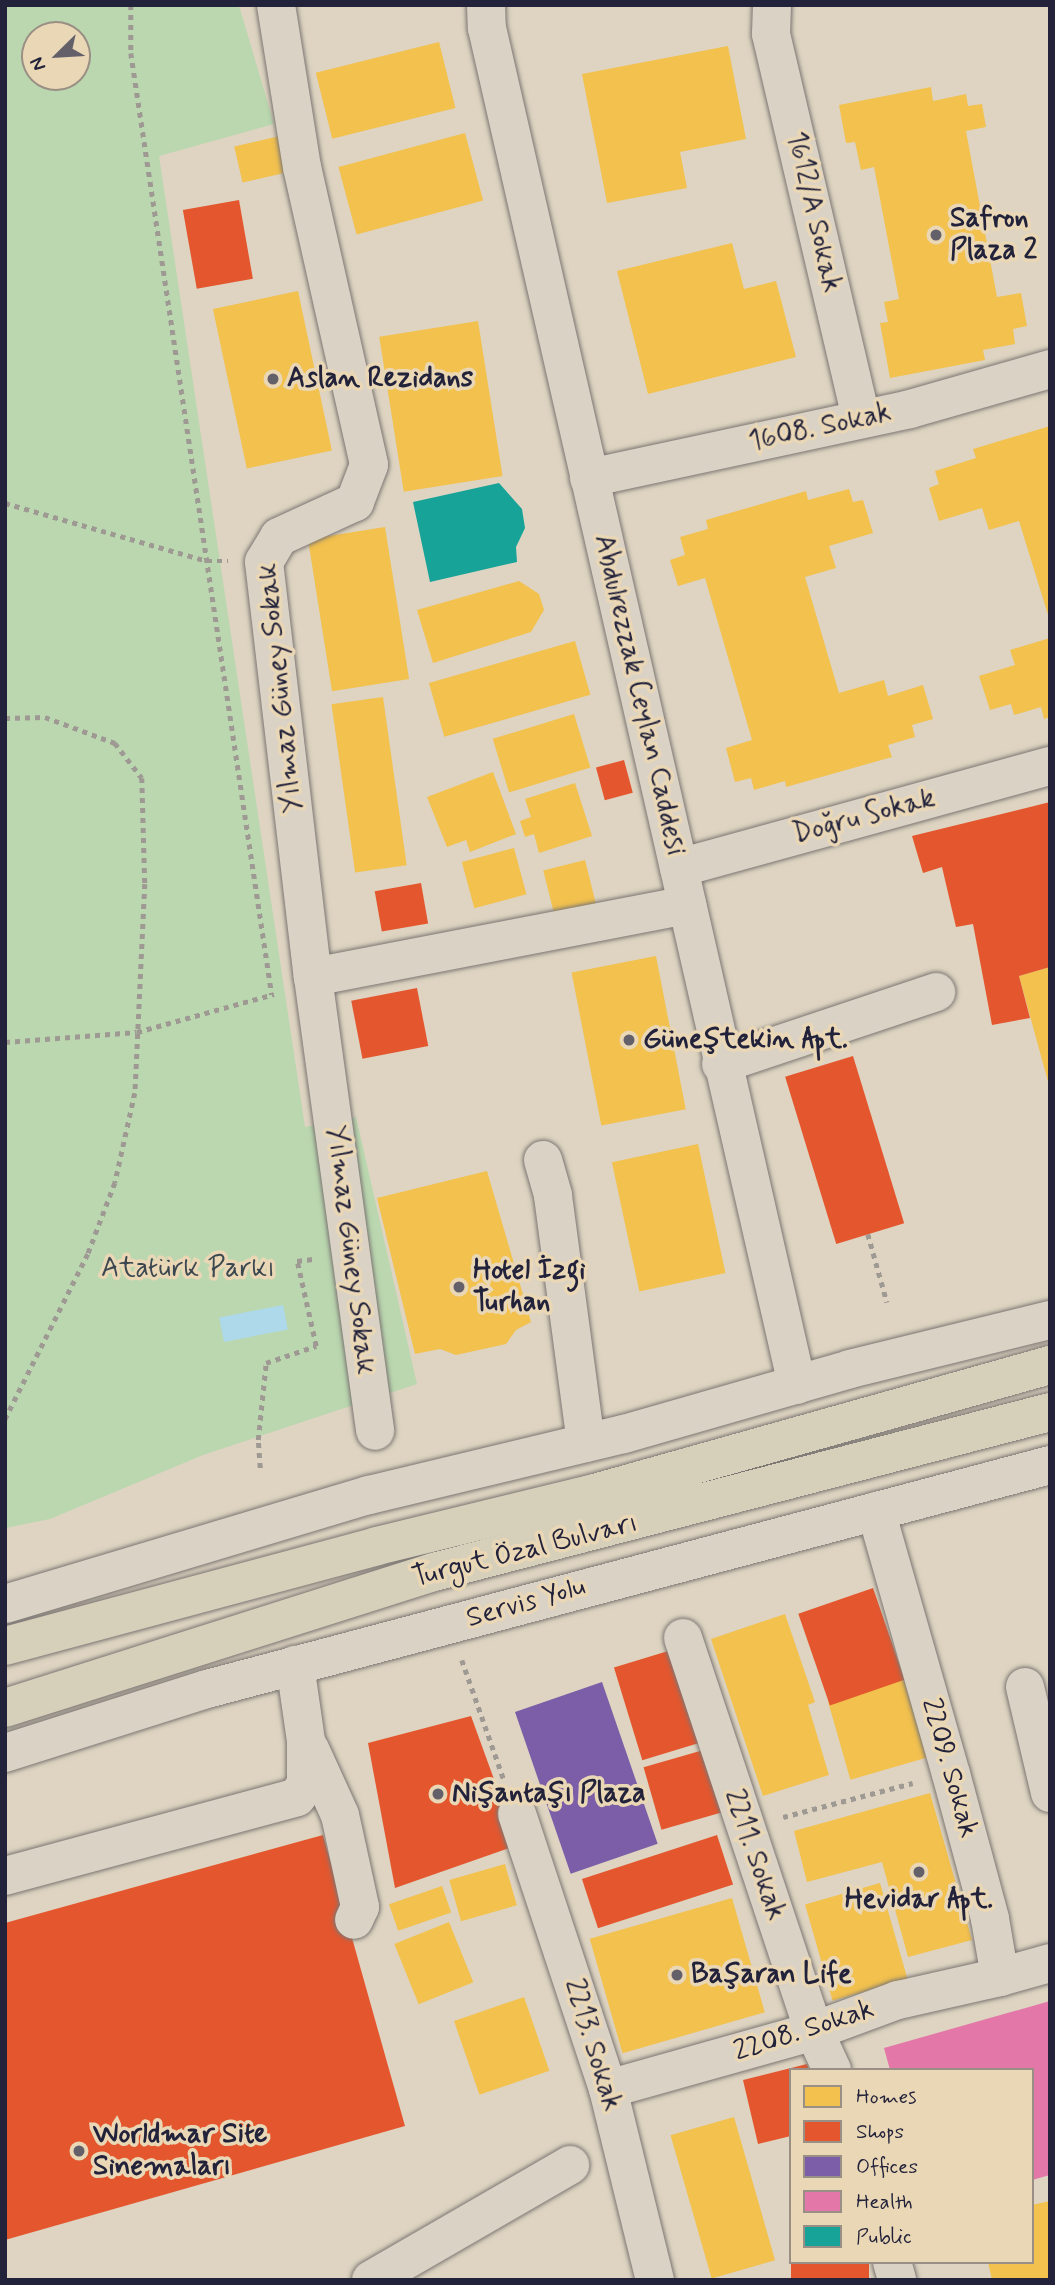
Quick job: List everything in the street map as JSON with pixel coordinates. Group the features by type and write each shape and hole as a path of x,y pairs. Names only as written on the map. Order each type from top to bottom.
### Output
{"main road":[{"name":"Turgut Özal Bulvarı","path":"5,1646 377,1546 591,1494 1050,1365"},
{"name":"Turgut Özal Bulvarı","path":"5,1708 434,1572 1050,1412"}],"street":[{"name":"Yılmaz Güney Sokak","path":"276,5 302,167 346,349 369,465 355,502 279,537 264,562 313,978 375,1432"},
{"name":"Abdulrezzak Ceylan Caddesi","path":"486,5 487,28 721,1064 797,1385"},
{"name":"1612/A Sokak","path":"772,5 772,34 861,419"},
{"name":"1608. Sokak","path":"589,478 861,419 1050,369"},
{"name":"Doğru Sokak","path":"678,867 1050,766"},
{"path":"313,978 687,905"},
{"path":"721,1064 936,992"},
{"path":"543,1160 552,1196 586,1443"},
{"path":"5,1604 369,1495 586,1443 1050,1320"},
{"name":"Servis Yolu","path":"5,1753 295,1665 1050,1465"},
{"name":"2209. Sokak","path":"876,1511 990,1919 1000,1976"},
{"name":"2211. Sokak","path":"683,1638 814,2031 831,2068"},
{"path":"5,1876 297,1797 306,1784 306,1741 295,1665"},
{"path":"1025,1686 1050,1793"},
{"path":"306,1741 340,1815 360,1907 354,1920"},
{"name":"2213. Sokak","path":"517,1814 608,2090 654,2280"},
{"path":"1000,1976 1050,1963"},
{"name":"2208. Sokak","path":"608,2090 814,2031 898,2000 1000,1976"},
{"path":"370,2280 570,2165"}],"path":[{"path":"131,5 131,53 272,995"},
{"path":"5,503 207,561 264,562"},
{"path":"5,718 45,717 115,743 142,778 145,884 135,1093 116,1182 88,1254 5,1420"},
{"path":"5,1042 137,1032 272,995 313,978"},
{"path":"868,1234 887,1302"},
{"path":"260,1468 258,1440 266,1363 316,1346 297,1261 350,1251"},
{"path":"452,1624 469,1686 517,1814"},
{"path":"744,1826 951,1774"}],"green space":[{"name":"Atatürk Parkı","path":"5,5 237,5 274,124 159,156 305,1127 356,1117 417,1384 203,1455 50,1519 5,1528"}],"water":[{"path":"283,1305 288,1330 224,1342 219,1317"}],"building: Homes":[{"path":"439,42 455,108 332,139 316,73"},
{"path":"728,46 746,139 680,152 687,188 607,203 582,74"},
{"name":"Safron Plaza 2","path":"931,87 933,101 966,94 968,106 982,104 986,127 966,131 997,297 1021,293 1027,326 1013,329 1015,344 983,350 985,360 890,378 880,323 888,322 884,302 899,299 874,167 861,170 855,142 846,143 839,105"},
{"path":"465,133 483,201 357,235 338,167"},
{"path":"280,136 288,172 243,183 234,147"},
{"path":"732,243 744,289 776,281 796,357 648,394 617,271"},
{"name":"Aslan Rezidans","path":"298,291 332,450 247,469 213,309"},
{"path":"478,321 503,476 404,492 379,337"},
{"path":"1050,426 1049,618 1019,521 989,530 982,508 939,521 929,488 939,484 935,471 976,458 973,449"},
{"path":"849,489 853,502 863,500 873,533 829,546 836,568 805,577 839,693 884,680 888,696 923,685 933,719 912,725 915,737 888,745 892,757 786,787 785,781 754,790 751,778 735,782 726,748 752,740 705,578 678,586 670,560 685,555 680,537 708,529 706,520 806,491 808,500"},
{"path":"385,527 409,679 332,691 308,539"},
{"path":"519,581 539,594 544,610 531,632 433,663 417,610"},
{"path":"1050,638 1050,717 1044,719 1041,707 1014,715 1011,704 990,710 979,676 1015,665 1010,650"},
{"path":"575,641 590,695 444,737 429,683"},
{"path":"383,697 407,865 355,873 332,704"},
{"path":"574,714 590,768 509,792 493,739"},
{"path":"493,772 516,834 470,852 466,840 447,847 427,797"},
{"path":"575,783 592,836 539,853 534,834 525,837 520,821 531,817 525,799"},
{"path":"514,848 526,894 474,908 462,862"},
{"path":"585,860 598,911 556,922 543,870"},
{"name":"Güneştekin Apt.","path":"656,956 686,1109 601,1126 572,972"},
{"path":"1050,967 1050,1085 1049,1085 1019,976"},
{"path":"698,1144 725,1273 639,1291 612,1162"},
{"name":"Hotel İzgi Turhan","path":"487,1171 531,1322 516,1330 506,1344 456,1355 440,1349 415,1354 377,1198"},
{"path":"785,1614 815,1702 808,1705 829,1775 763,1796 711,1639"},
{"path":"904,1680 926,1758 850,1780 828,1702"},
{"name":"Hevidar Apt.","path":"930,1793 972,1940 908,1957 882,1862 807,1882 794,1831"},
{"path":"505,1864 517,1905 461,1921 449,1880"},
{"path":"880,1883 908,1979 833,2001 805,1904"},
{"path":"442,1886 451,1912 398,1931 389,1904"},
{"name":"Başaran Life","path":"732,1898 765,2012 623,2053 590,1939"},
{"path":"449,1922 473,1982 419,2004 394,1944"},
{"path":"524,1997 549,2071 479,2095 454,2021"},
{"path":"734,2117 775,2260 712,2278 671,2135"},
{"path":"1050,2201 1050,2280 992,2280 988,2264 1034,2264 1034,2205"}],"building: Shops":[{"path":"239,200 253,279 197,289 183,210"},
{"path":"624,760 633,793 605,800 596,768"},
{"path":"1050,802 1050,967 1019,976 1030,1018 992,1025 973,924 956,927 942,867 923,873 912,836"},
{"path":"421,883 428,923 382,932 375,891"},
{"path":"417,988 428,1046 362,1059 351,1001"},
{"path":"853,1056 904,1223 836,1244 785,1077"},
{"path":"873,1588 905,1680 830,1705 798,1614"},
{"path":"678,1648 706,1741 642,1760 614,1668"},
{"name":"Nişantaşı Plaza","path":"471,1716 518,1845 395,1888 368,1743"},
{"path":"707,1749 725,1811 661,1830 644,1767"},
{"path":"323,1835 405,2126 5,2240 5,1923"},
{"path":"717,1835 733,1884 598,1928 582,1879"},
{"path":"807,2064 808,2068 791,2068"},
{"path":"789,2068 789,2136 758,2144 743,2080"},
{"path":"791,2264 869,2264 869,2280 791,2280"}],"building: Offices":[{"path":"602,1682 658,1844 571,1874 515,1712"}],"building: Health":[{"path":"1050,2001 1050,2175 1034,2179 1034,2068 889,2068 884,2048"}],"building: Public":[{"path":"499,483 522,509 525,528 516,547 517,562 430,582 413,502"}],"place":[{"name":"Safron Plaza 2","path":"936,235"},
{"name":"Aslan Rezidans","path":"273,379"},
{"name":"Güneştekin Apt.","path":"629,1040"},
{"name":"Hotel İzgi Turhan","path":"459,1287"},
{"name":"Nişantaşı Plaza","path":"438,1794"},
{"name":"Hevidar Apt.","path":"919,1872"},
{"name":"Başaran Life","path":"677,1975"},
{"name":"Worldmar Site Sinemaları","path":"79,2151"}]}
